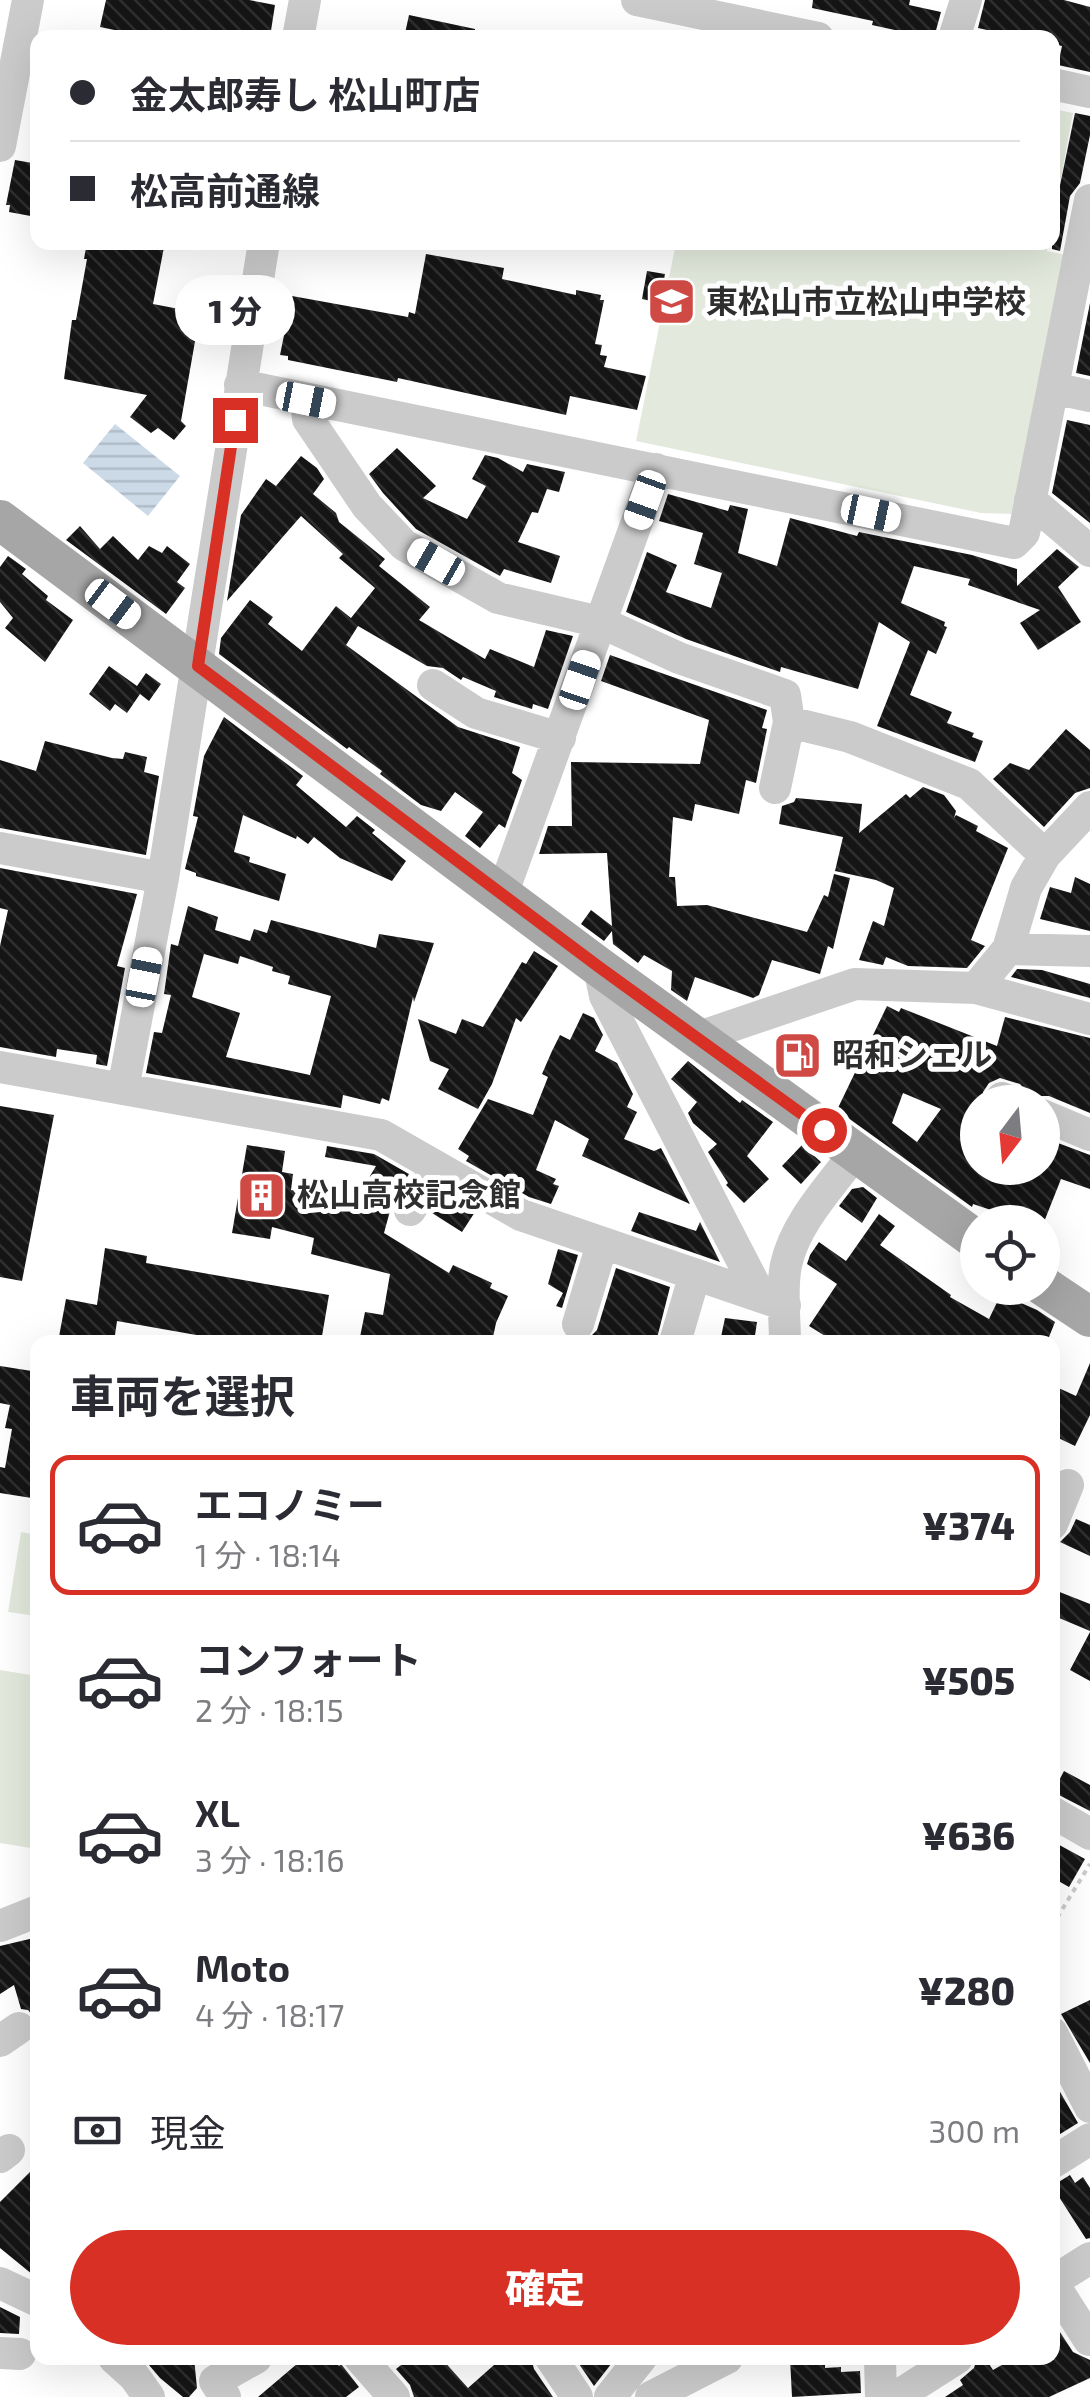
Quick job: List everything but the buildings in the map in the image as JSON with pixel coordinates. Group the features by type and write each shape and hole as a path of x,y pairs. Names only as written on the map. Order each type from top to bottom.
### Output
{"main road":[{"path":"0,520 599,967 960,1229"},
{"path":"1060,1297 1090,1317"}],"street":[{"path":"0,146 28,0"},
{"path":"299,30 304,0"},
{"path":"637,0 780,30"},
{"path":"957,30 966,0"},
{"path":"1060,86 1090,92"},
{"path":"240,385 1014,542 1024,533 1090,200"},
{"path":"123,1089 164,878 263,250"},
{"path":"1053,388 1090,396"},
{"path":"306,400 308,418 367,506 404,545 498,598 600,622 678,658 785,695 789,722 775,788"},
{"path":"503,892 656,469"},
{"path":"1030,500 1090,551"},
{"path":"433,685 476,713 560,738"},
{"path":"789,722 850,737 969,784 1045,855"},
{"path":"976,988 1008,948 1026,888 1045,855 1090,808"},
{"path":"0,848 164,878"},
{"path":"1008,948 1090,950"},
{"path":"599,967 605,996 785,1323"},
{"path":"699,1037 855,984 976,988 1090,1019"},
{"path":"0,1068 381,1135 521,1215 695,1274 785,1323"},
{"path":"1060,1122 1090,1135"},
{"path":"785,1323 784,1283 792,1244 855,1153"},
{"path":"410,1210 438,1168"},
{"path":"578,1324 602,1244"},
{"path":"677,1335 695,1274"},
{"path":"1060,1817 1090,1834"},
{"path":"0,1926 30,1915"},
{"path":"1060,2050 1090,2108"},
{"path":"1060,2158 1090,2139"},
{"path":"1060,2275 1090,2258"},
{"path":"0,2284 30,2297"},
{"path":"1060,2291 1090,2340"},
{"path":"122,2365 145,2395"},
{"path":"225,2397 215,2381 244,2365"},
{"path":"365,2365 384,2394"},
{"path":"556,2365 577,2397"},
{"path":"610,2397 635,2365"},
{"path":"650,2397 713,2365"},
{"path":"880,2365 881,2397"},
{"path":"896,2397 946,2365"}],"path":[{"path":"1060,1913 1090,1864"}],"shaded area":[{"path":"1060,111 1073,113 1060,183"},
{"path":"675,250 1047,250 1066,255 1014,514 981,513 636,441"},
{"path":"21,1532 30,1534 30,1615 8,1612"},
{"path":"0,1670 30,1675 30,1848 0,1843"}],"water":[{"path":"115,424 180,476 148,516 83,463"}],"place":[{"name":"東松山市立松山中学校","path":"671,302"},
{"name":"昭和シェル","path":"797,1055"},
{"name":"松山高校記念館","path":"262,1195"}],"route":[{"path":"235,420 198,666 599,967 824,1130"}]}
